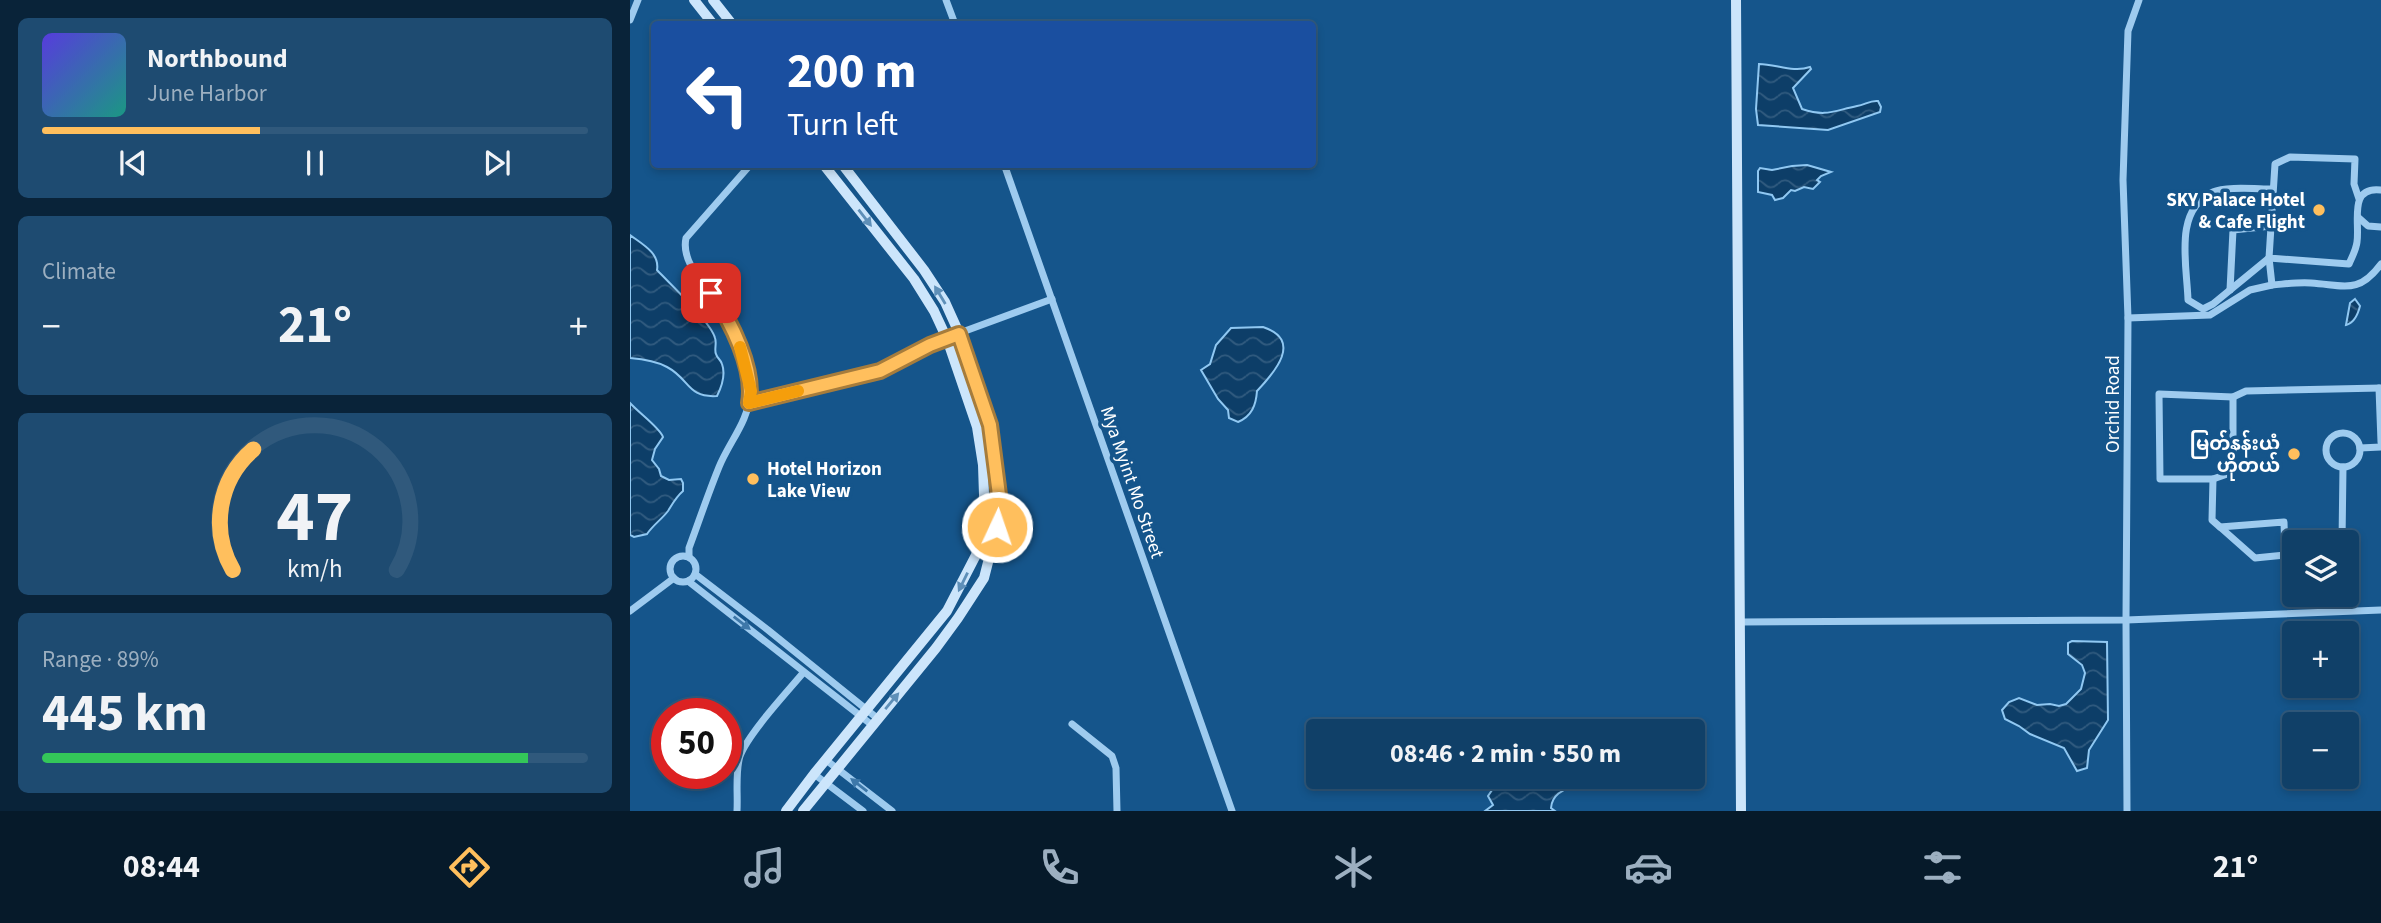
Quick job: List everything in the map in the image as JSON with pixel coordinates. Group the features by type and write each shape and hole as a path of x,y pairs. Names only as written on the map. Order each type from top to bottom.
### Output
{"main road":[{"path":"694,0 711,21"},
{"path":"713,0 730,21"},
{"path":"1736,0 1741,811"},
{"path":"786,811 947,611 976,555 984,495 977,427 934,311 914,279 826,168"},
{"path":"803,811 958,618 984,578 997,527 999,495 990,425 959,334 945,302 924,270 845,168"}],"street":[{"path":"630,20 638,0"},
{"path":"946,0 954,21"},
{"name":"Orchid Road","path":"2127,811 2129,318 2123,180 2129,31 2139,0"},
{"path":"2272,285 2269,258 2275,164 2290,157 2355,159 2354,184 2359,199"},
{"path":"689,557 689,548 720,464 747,413 751,391 741,350 723,310 687,260 684,248 686,238 747,168"},
{"name":"Mya Myint Mo Street","path":"1005,168 1232,811"},
{"path":"2272,189 2215,191 2199,201 2190,214 2185,232 2188,300 2203,309 2213,304 2269,258 2349,264 2357,245 2356,211 2359,199 2368,190 2381,190"},
{"path":"2358,217 2368,226 2381,227"},
{"path":"2230,290 2233,230 2271,226"},
{"path":"2129,318 2210,315 2250,290 2272,285 2308,283 2353,286 2370,279 2381,264"},
{"path":"749,403 880,371 946,338 1052,299"},
{"path":"2233,397 2233,472 2213,479 2160,479 2159,394 2233,397 2246,391 2380,388 2381,442"},
{"path":"2339,433 2355,438 2360,448 2360,454 2354,463 2343,467 2329,460 2325,449 2330,439 2339,433"},
{"path":"2360,448 2381,447"},
{"path":"2343,467 2343,530"},
{"path":"2213,479 2212,520 2255,558 2282,555"},
{"path":"2220,527 2284,522 2284,530"},
{"path":"688,581 695,574 696,564 689,557 679,556 671,563 674,578 688,581 803,673 864,713"},
{"path":"695,574 768,630 874,722"},
{"path":"630,611 674,578"},
{"path":"1741,622 2126,620 2381,610"},
{"path":"761,639 768,630"},
{"path":"737,811 740,756 803,673"},
{"path":"1072,724 1111,755 1116,768 1117,811"},
{"path":"826,760 892,811"},
{"path":"814,774 863,811"}],"water":[{"path":"1759,64 1797,69 1810,67 1793,88 1802,109 1817,113 1829,112 1878,101 1880,112 1828,130 1758,125 1756,109"},
{"path":"1807,165 1831,172 1821,176 1817,180 1820,182 1813,189 1804,187 1791,190 1783,198 1775,200 1772,195 1758,192 1760,168 1772,170"},
{"path":"630,235 653,254 657,270 712,331 716,340 715,352 724,372 717,396 707,396 694,391 675,372 663,365 630,358"},
{"path":"2355,299 2360,306 2357,315 2346,325 2350,303"},
{"path":"1263,327 1275,333 1281,340 1282,357 1257,391 1250,413 1238,422 1229,418 1228,410 1218,399 1201,370 1210,364 1216,345 1231,328"},
{"path":"630,403 663,437 652,460 661,476 669,480 681,479 683,483 683,491 666,514 647,534 634,537 630,535"},
{"path":"2107,642 2108,720 2089,750 2087,768 2077,771 2064,748 2030,734 2005,719 2002,710 2009,702 2019,698 2037,705 2066,704 2081,689 2085,673 2082,665 2068,654 2068,643"},
{"path":"1493,789 1566,789 1554,799 1551,808 1555,811 1485,811 1493,805 1488,796"}],"slow traffic":[{"path":"740,347 751,391 749,403 798,391"}],"place":[{"name":"SKY Palace Hotel & Cafe Flight","path":"2319,210"},
{"name":"မြတ်နန်းယုံ ဟိုတယ်","path":"2294,454"},
{"name":"Hotel Horizon Lake View","path":"753,479"}],"route":[{"path":"711,293 723,310 741,350 751,391 749,403 880,371 930,345 959,334 990,425 999,495 997,527"}]}
